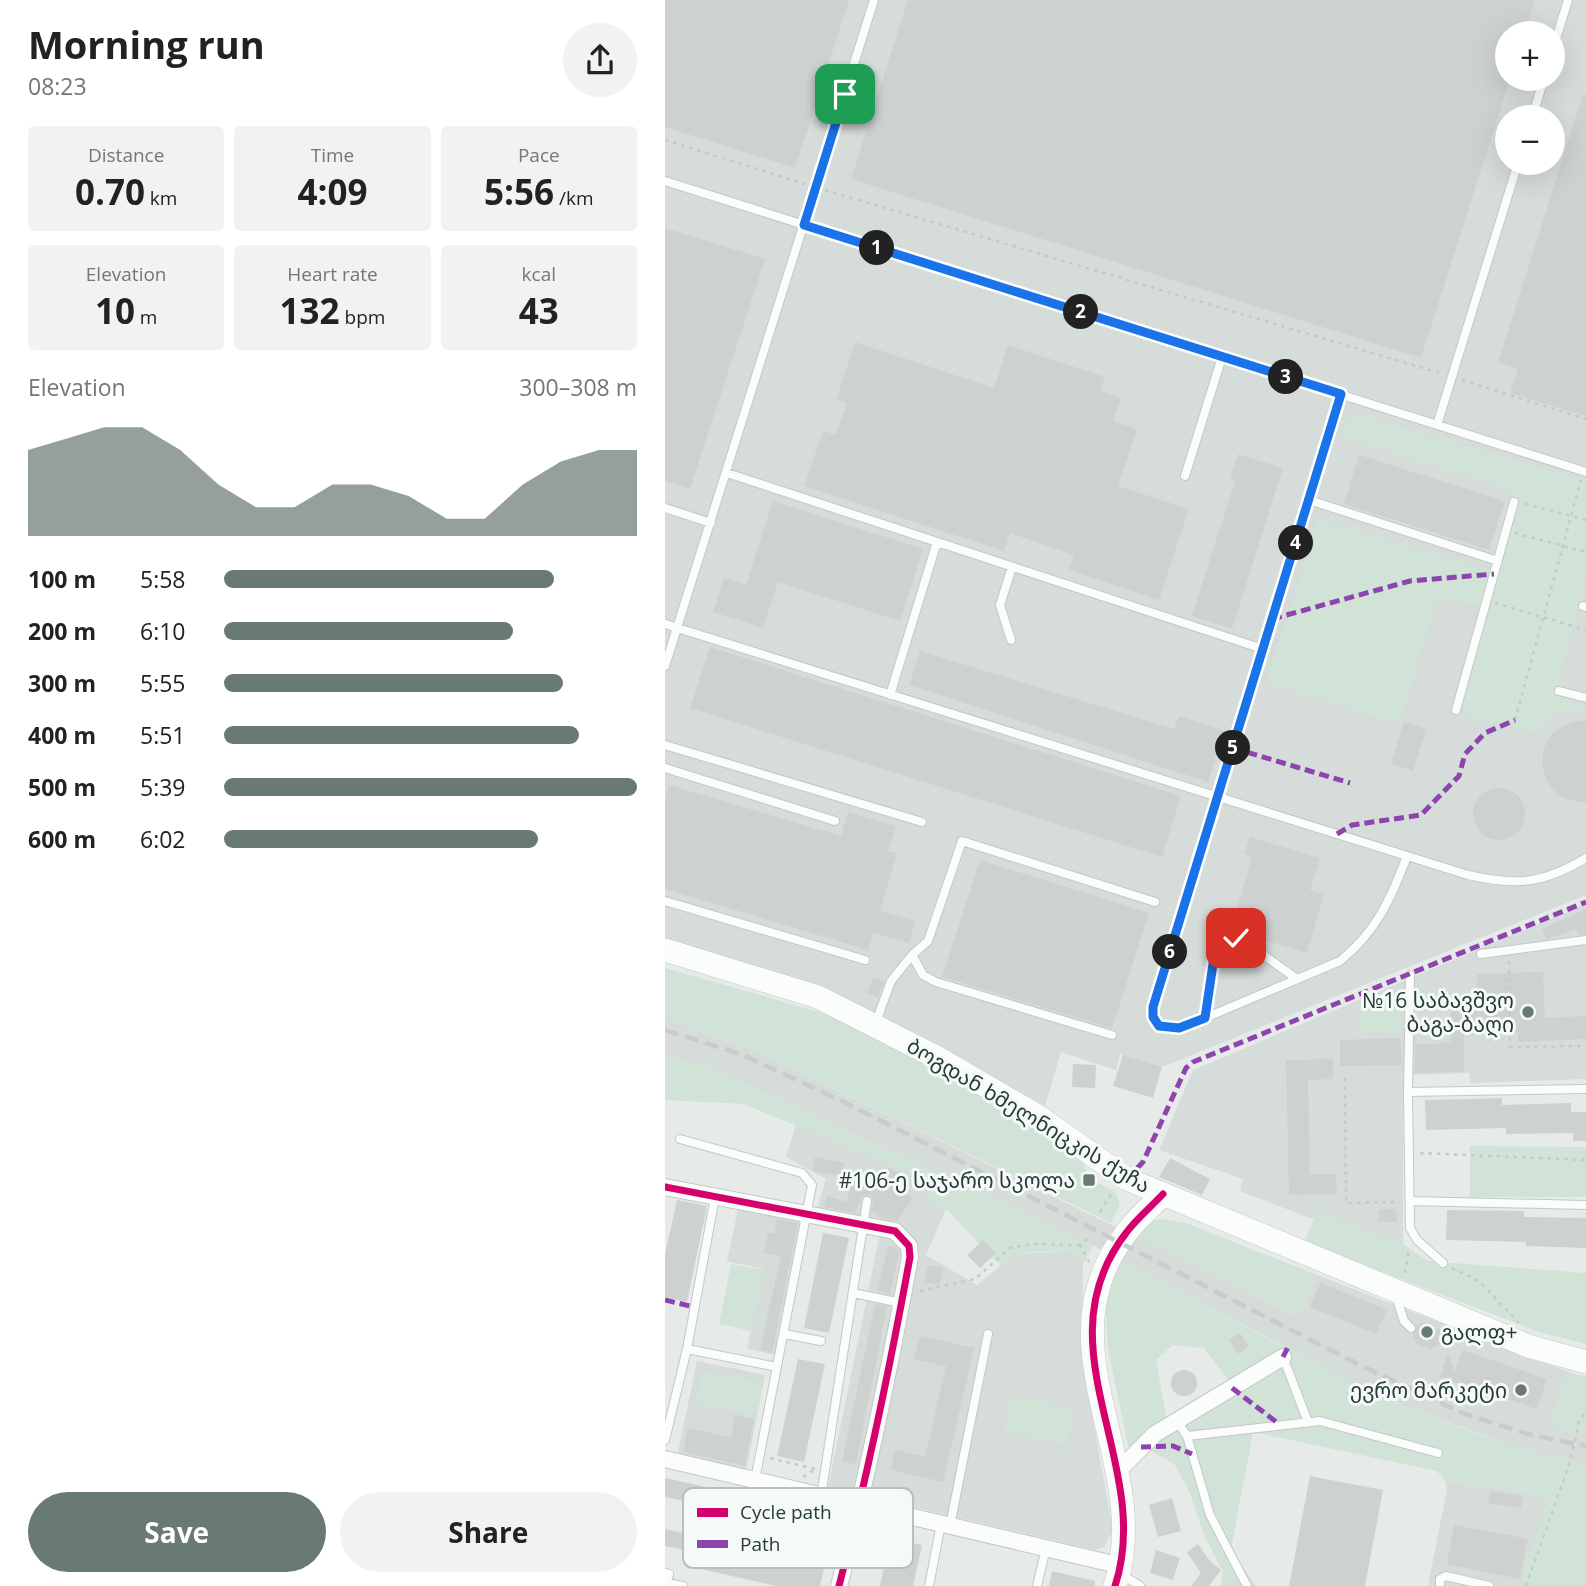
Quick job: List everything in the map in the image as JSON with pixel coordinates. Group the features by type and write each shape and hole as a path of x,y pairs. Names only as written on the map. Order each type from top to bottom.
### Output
{"main road":[{"name":"ბოგდან ხმელნიცკის ქუჩა","path":"665,950 818,996 1039,1117 1127,1179 1526,1345 1586,1362"},
{"path":"1119,1575 1125,1525 1117,1472 1091,1350 1090,1322 1104,1270 1112,1255 1126,1233 1163,1194"}],"street":[{"path":"665,1187 895,1231 909,1246 902,1298 863,1488"},
{"path":"1117,1472 1156,1434 1283,1357"},
{"path":"665,1459 788,1488"},
{"path":"913,1517 1046,1548 1119,1575"},
{"path":"839,1586 844,1568"}],"lane":[{"path":"665,666 874,0"},
{"path":"1562,21 1568,0"},
{"path":"1437,425 1514,175"},
{"path":"665,181 1585,471"},
{"path":"1185,476 1222,357"},
{"path":"1341,394 1153,1007 1153,1017 1159,1026 1179,1028 1340,961 1360,946 1387,908 1407,856"},
{"path":"727,472 1263,649"},
{"path":"1309,500 1498,561"},
{"path":"1457,710 1514,502"},
{"path":"665,508 711,523"},
{"path":"890,695 937,542"},
{"path":"1011,640 1000,605 1012,567"},
{"path":"665,625 1407,856 1504,883 1533,881 1586,858"},
{"path":"1559,691 1586,698"},
{"path":"665,745 922,822"},
{"path":"665,768 835,821"},
{"path":"875,1025 891,981 912,955 928,941 962,841 1155,902"},
{"path":"665,901 865,960"},
{"path":"1205,1018 1216,944 1224,939 1236,938 1244,941 1297,979"},
{"path":"1481,954 1586,940"},
{"path":"912,955 923,975 936,982 1112,1035"},
{"path":"1410,975 1410,1228 1417,1240 1443,1263"},
{"path":"1408,1092 1586,1089"},
{"path":"680,1139 802,1173 812,1185 755,1480"},
{"path":"665,1440 687,1349 715,1197"},
{"path":"822,1488 867,1201"},
{"path":"1410,1201 1586,1205"},
{"path":"1396,1291 1404,1321 1411,1328"},
{"path":"853,1293 902,1298"},
{"path":"1444,1342 1455,1340 1481,1326"},
{"path":"784,1334 821,1342"},
{"path":"929,1586 946,1525 988,1334"},
{"path":"687,1349 777,1367"},
{"path":"1283,1357 1308,1422"},
{"path":"1177,1421 1187,1436 1210,1515 1247,1586"},
{"path":"1187,1436 1320,1421 1438,1453"},
{"path":"1037,1586 1046,1548"},
{"path":"665,1573 669,1574 666,1584 683,1586"},
{"path":"1119,1575 1140,1586"},
{"path":"1440,1586 1440,1578 1446,1576 1489,1586"}],"path":[{"path":"665,140 1586,419"},
{"path":"1515,720 1585,471"},
{"path":"1514,502 1586,520"},
{"path":"1506,530 1586,552"},
{"path":"1487,601 1586,629"},
{"path":"1509,950 1510,1047 1586,1046"},
{"path":"1345,1078 1346,1203 1410,1201"},
{"path":"1409,1153 1586,1160"},
{"path":"1100,1212 1109,1195 1127,1179"},
{"path":"1396,1291 1409,1261 1410,1228"},
{"path":"902,1298 975,1279 1010,1248 1031,1244 1080,1245"},
{"path":"1443,1263 1479,1281 1505,1306 1518,1320 1526,1345"},
{"path":"1526,1586 1570,1462 1579,1420 1586,1412"},
{"path":"760,1456 825,1471"}],"shaded area":[{"path":"665,0 1586,0 1586,895 1162,1067 1120,1054 1116,1070 1061,1052 1045,1106 933,1045 665,944"},
{"path":"1586,904 1586,1079 1470,1083 1469,1073 1403,1075 1403,1245 1377,1244 1240,1191 1243,1179 1159,1150 1193,1070"},
{"path":"665,1019 763,1054 1299,1317 1317,1275 1574,1374 1564,1380 1571,1434 1586,1435 1586,1464 1529,1452 1376,1395 1071,1234 708,1067 665,1057"},
{"path":"796,1125 931,1182 946,1209 926,1255 977,1285 1015,1254 1071,1251 1080,1255 1083,1265 1082,1360 1113,1530 1104,1547 1095,1550 913,1507 913,1488 868,1488 918,1258 916,1240 899,1228 816,1213 826,1179 786,1157"},
{"path":"739,1205 805,1219 777,1355 747,1349 763,1269 727,1261"},
{"path":"880,1233 893,1239 906,1252 857,1488 828,1488"},
{"path":"697,1361 765,1375 746,1472 677,1457"},
{"path":"1445,1481 1548,1497 1520,1586 1428,1586 1447,1489"}],"green space":[{"path":"1354,413 1586,481 1586,580 1554,695 1586,704 1586,710 1556,711 1534,733 1469,716 1463,700 1489,610 1437,596 1400,725 1266,683 1318,519 1487,570 1511,491 1340,436 1348,418"},
{"path":"665,968 819,1012 937,1068 1083,1158 1087,1176 1117,1194 1120,1204 1111,1223 763,1054 665,1019"},
{"path":"1401,1003 1401,1032 1359,1032 1358,1005"},
{"path":"665,1057 708,1067 1093,1244 1083,1265 1080,1255 1071,1251 1015,1254 1001,1266 946,1209 925,1202 931,1182 744,1104 665,1100"},
{"path":"1470,1146 1586,1147 1586,1197 1470,1197"},
{"path":"1318,1210 1405,1245 1427,1261 1586,1273 1586,1344 1542,1333 1304,1242"},
{"path":"1163,1219 1186,1223 1317,1275 1300,1317 1130,1235 1148,1221"},
{"path":"1118,1258 1288,1349 1404,1405 1524,1448 1586,1464 1586,1586 1520,1586 1547,1497 1445,1481 1437,1471 1253,1432 1231,1549 1256,1586 1221,1586 1223,1572 1203,1533 1190,1493 1175,1465 1145,1447 1236,1390 1204,1348 1173,1345 1156,1360 1167,1421 1129,1450 1108,1349 1105,1308"},
{"path":"731,1264 764,1270 752,1331 719,1324"},
{"path":"702,1371 763,1382 757,1415 696,1404"},
{"path":"1574,1374 1586,1376 1586,1435 1571,1434 1550,1423 1564,1380"},
{"path":"1011,1396 1074,1409 1066,1445 1004,1432"}],"building":[{"path":"665,0 849,0 795,168 665,127"},
{"path":"908,0 1535,0 1528,21 1495,21 1495,91 1506,91 1502,105 1495,105 1495,126 1421,358 851,179"},
{"path":"1583,94 1586,94 1586,416 1510,393 1518,369 1498,363 1557,175 1565,175 1565,151"},
{"path":"665,228 765,259 690,489 665,481"},
{"path":"855,342 994,388 1008,345 1105,377 1100,391 1121,398 1113,421 1137,429 1118,486 1189,509 1159,600 1069,570 1074,555 1010,533 1004,551 804,486 823,431 836,435 847,403 836,400"},
{"path":"1238,454 1283,468 1232,629 1192,616 1235,481 1230,479"},
{"path":"1359,455 1505,501 1489,550 1344,504"},
{"path":"773,501 923,549 900,621 778,582 763,628 713,612 724,578 746,585"},
{"path":"710,647 1181,796 1162,857 690,708"},
{"path":"920,651 1174,729 1179,716 1225,731 1208,782 909,685"},
{"path":"1586,721 1586,803 1563,798 1552,789 1542,762 1544,748 1551,735 1562,726"},
{"path":"1404,722 1426,729 1413,771 1391,764"},
{"path":"669,785 841,836 848,812 896,826 888,851 897,853 880,911 915,921 909,943 873,933 868,950 665,889 665,798"},
{"path":"1499,788 1518,795 1525,814 1518,833 1499,840 1480,833 1473,814 1480,795"},
{"path":"1250,837 1320,858 1310,890 1324,894 1307,953 1231,930 1252,857 1244,854"},
{"path":"980,860 1149,913 1112,1028 942,977"},
{"path":"1586,909 1586,934 1578,934 1576,929 1546,939 1542,929"},
{"path":"1543,972 1545,1018 1586,1016 1586,1039 1518,1042 1518,1033 1464,1035 1464,1072 1415,1073 1415,1044 1451,1043 1451,1009 1478,1009 1477,974"},
{"path":"873,978 884,982 878,997 867,993"},
{"path":"1400,1038 1402,1065 1340,1066 1340,1040"},
{"path":"1123,1055 1162,1067 1153,1098 1113,1086"},
{"path":"1333,1059 1333,1079 1308,1080 1310,1174 1336,1174 1337,1194 1289,1195 1286,1060"},
{"path":"1073,1064 1096,1065 1095,1088 1072,1087"},
{"path":"1502,1098 1502,1105 1571,1103 1571,1112 1586,1112 1586,1141 1573,1141 1573,1133 1506,1134 1506,1128 1426,1130 1425,1100"},
{"path":"815,1157 844,1163 841,1176 812,1171"},
{"path":"1170,1158 1210,1179 1202,1195 1159,1177"},
{"path":"888,1168 906,1176 900,1189 913,1198 897,1221 882,1218 872,1211 873,1199 869,1195 862,1197 855,1213 824,1207 827,1196 847,1202 853,1172 884,1178"},
{"path":"677,1200 707,1206 687,1302 665,1297 665,1254"},
{"path":"1396,1209 1397,1222 1378,1222 1378,1210"},
{"path":"1447,1210 1524,1211 1524,1217 1586,1218 1586,1248 1526,1246 1526,1242 1446,1240"},
{"path":"777,1219 798,1223 772,1353 760,1350 781,1256 764,1253 768,1233 774,1234"},
{"path":"823,1233 849,1238 829,1333 804,1328"},
{"path":"983,1240 996,1253 980,1268 967,1255"},
{"path":"888,1246 896,1247 899,1253 890,1294 877,1291"},
{"path":"928,1265 943,1268 939,1285 924,1282"},
{"path":"1320,1283 1387,1310 1376,1334 1310,1307"},
{"path":"875,1304 887,1307 856,1464 842,1462"},
{"path":"1423,1322 1425,1327 1431,1325 1434,1330 1440,1328 1442,1336 1439,1345 1431,1349 1416,1344 1413,1334 1417,1325"},
{"path":"1240,1333 1249,1346 1238,1354 1229,1340"},
{"path":"920,1336 974,1348 943,1482 891,1470 895,1450 925,1457 946,1366 914,1359"},
{"path":"1462,1350 1547,1379 1537,1409 1440,1377 1448,1353 1455,1372"},
{"path":"798,1359 825,1364 804,1462 777,1456"},
{"path":"1184,1370 1193,1374 1197,1383 1193,1392 1184,1396 1175,1392 1171,1383 1175,1374"},
{"path":"735,1415 754,1419 745,1466 683,1452 688,1428 731,1437"},
{"path":"1310,1476 1383,1490 1365,1586 1289,1586"},
{"path":"665,1478 702,1486 683,1488 683,1501 665,1497"},
{"path":"1490,1491 1523,1496 1521,1508 1488,1503"},
{"path":"1172,1498 1181,1531 1158,1537 1149,1505"},
{"path":"1454,1525 1528,1539 1520,1579 1447,1564"},
{"path":"665,1529 683,1533 683,1550 665,1546"},
{"path":"913,1543 922,1545 913,1586 880,1586 884,1568 913,1568"},
{"path":"1198,1544 1210,1561 1221,1570 1209,1586 1191,1586 1201,1573 1187,1552"},
{"path":"1156,1550 1180,1558 1173,1580 1150,1573"},
{"path":"696,1568 824,1568 820,1586 776,1586"},
{"path":"1052,1571 1095,1581 1095,1586 1049,1586"}],"railway":[{"path":"665,1030 743,1055 844,1102 1360,1365 1465,1414 1528,1434 1586,1446"}],"marked path":[{"path":"1272,619 1410,581 1494,574"},
{"path":"1337,834 1352,825 1421,815 1459,776 1465,754 1485,733 1515,720"},
{"path":"1233,748 1350,783"},
{"path":"1127,1179 1143,1162 1186,1068 1193,1062 1586,902"},
{"path":"665,1300 694,1307"},
{"path":"1283,1357 1289,1345"},
{"path":"1232,1388 1279,1424"},
{"path":"1141,1447 1173,1446 1192,1454"}],"cycle path":[{"path":"665,1187 895,1231 909,1246 910,1257 863,1488"},
{"path":"1115,1586 1123,1541 1121,1496 1094,1363 1093,1319 1102,1276 1126,1233 1163,1194"},
{"path":"839,1586 843,1568"}],"place":[{"name":"№16 საბავშვო ბაგა-ბაღი","path":"1528,1012"},
{"name":"#106-ე საჯარო სკოლა","path":"1089,1180"},
{"name":"გალფ+","path":"1427,1332"},
{"name":"ევრო მარკეტი","path":"1521,1390"}],"route":[{"path":"845,94 804,225 1341,394 1153,1007 1153,1017 1159,1026 1179,1028 1205,1018 1216,944 1224,939 1236,938"}]}
